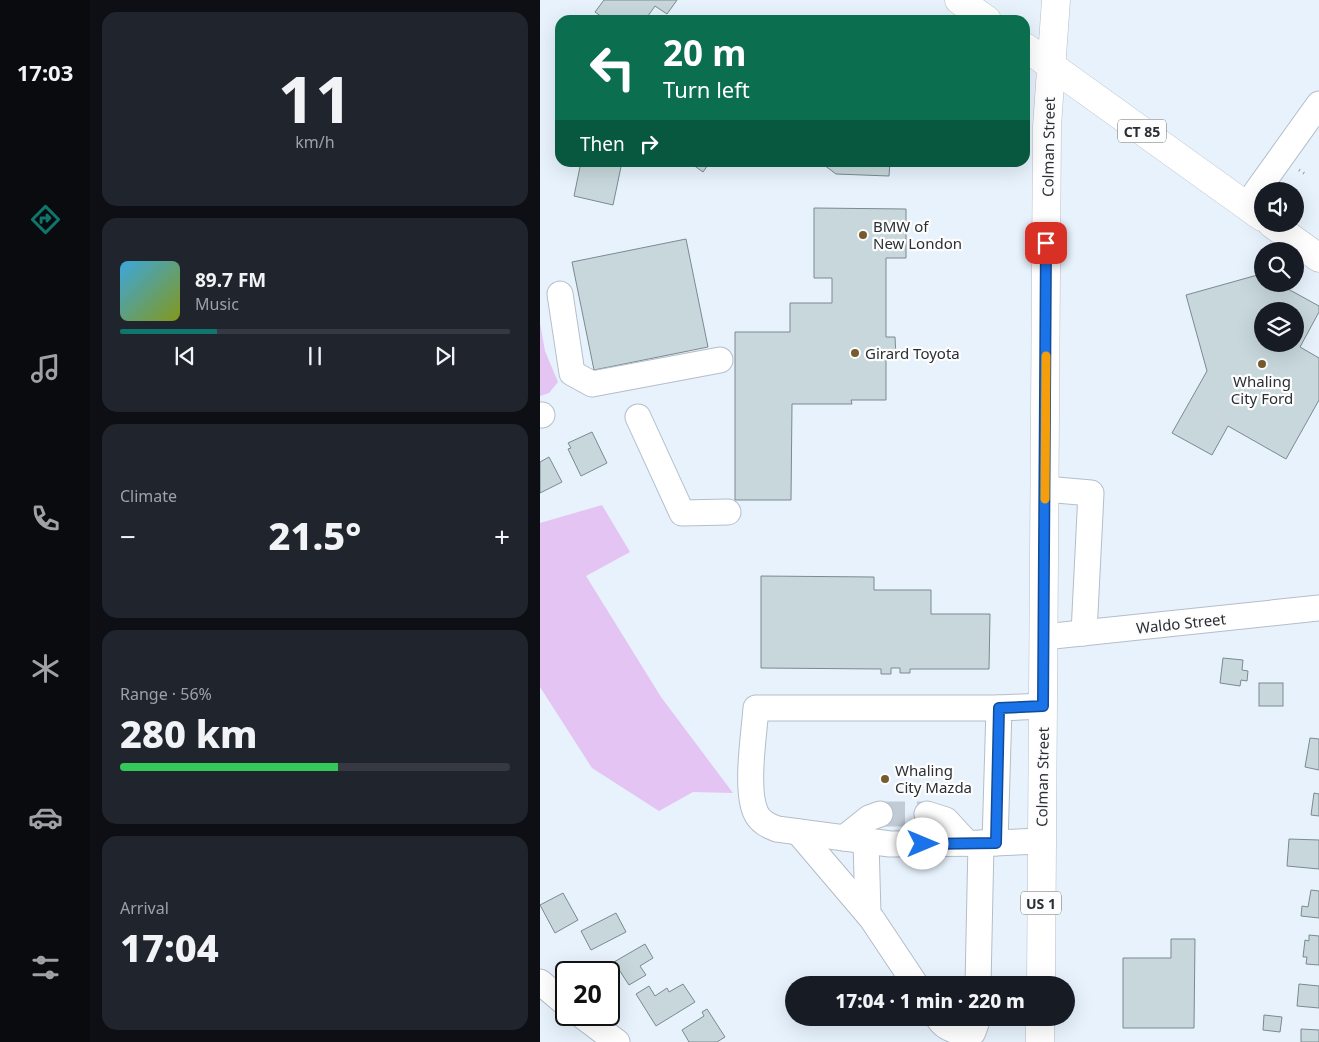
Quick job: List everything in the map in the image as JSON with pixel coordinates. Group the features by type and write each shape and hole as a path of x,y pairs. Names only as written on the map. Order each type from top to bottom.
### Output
{"main road":[{"path":"959,0 980,15"},
{"name":"Colman Street","path":"1041,976 1047,146 1050,65 1056,0"},
{"path":"1030,51 1050,65"},
{"name":"CT 85","path":"1050,65 1254,211"},
{"path":"1283,232 1319,258"},
{"path":"1040,1026 1040,1042"}],"street":[{"path":"1272,182 1319,104"},
{"path":"560,294 572,373 592,384 720,360"},
{"path":"638,416 682,512 728,512"},
{"path":"1045,489 1091,493 1084,633"},
{"name":"Waldo Street","path":"1044,637 1319,608"},
{"path":"1042,841 890,844 777,829 765,824 756,813 751,787 756,708 999,708 1043,706"},
{"path":"978,976 981,843 999,708"},
{"path":"868,914 855,840 869,818 880,814"},
{"path":"927,814 946,820 981,843"},
{"path":"798,832 868,914 910,976"},
{"path":"540,982 555,995"},
{"path":"596,1026 617,1042"},
{"path":"946,1026 959,1033 972,1032 975,1026"}],"shaded area":[{"path":"540,323 545,351 558,382 549,393 540,396"},
{"path":"602,505 630,552 586,576 661,697 733,793 693,792 659,811 592,768 540,687 540,523"}],"building":[{"path":"604,0 677,0 667,14 655,6 649,15 599,15 595,12"},
{"path":"580,167 621,167 613,205 574,196"},
{"path":"696,167 706,167 703,172"},
{"path":"827,167 890,167 889,176 836,174"},
{"path":"814,208 906,209 906,258 886,258 886,337 895,337 896,357 886,357 886,400 851,400 852,404 792,404 791,500 735,500 735,332 790,332 790,303 832,303 832,278 814,278"},
{"path":"686,239 708,347 594,370 572,262"},
{"name":"Whaling City Ford","path":"1254,276 1254,292 1294,292 1319,306 1319,312 1304,340 1304,302 1254,302 1254,352 1304,352 1304,349 1319,358 1319,400 1286,459 1228,426 1212,455 1172,433 1207,371 1186,295"},
{"path":"592,432 607,463 581,476 568,449 571,448 568,443"},
{"path":"549,457 562,482 540,493 540,462"},
{"path":"761,576 874,577 874,590 931,590 931,614 990,614 989,669 910,669 910,673 900,673 900,668 891,668 891,674 881,674 881,669 761,668"},
{"path":"1223,658 1243,660 1242,670 1248,671 1247,681 1241,680 1240,686 1220,683"},
{"path":"1259,683 1283,683 1283,706 1259,706"},
{"path":"1310,738 1319,739 1319,770 1305,767"},
{"path":"1314,793 1319,794 1319,816 1311,815"},
{"path":"1289,839 1319,840 1319,869 1287,866"},
{"path":"1311,890 1319,891 1319,918 1301,916 1302,906 1308,907"},
{"path":"563,893 578,920 555,933 540,905"},
{"path":"616,913 626,932 591,950 581,931"},
{"path":"1309,935 1319,936 1319,965 1306,964 1307,957 1303,957 1305,940 1309,941"},
{"path":"1171,939 1195,939 1194,1028 1123,1028 1123,958 1171,958"},
{"path":"645,944 653,958 640,966 646,975 629,985 620,971 620,961 616,961"},
{"path":"683,984 695,1002 656,1026 636,994 649,986 655,996 667,988 669,992"},
{"path":"1299,984 1319,986 1319,1008 1297,1006"},
{"path":"707,1009 725,1037 717,1042 689,1042 682,1030 704,1016 702,1012"},
{"path":"1264,1015 1282,1017 1280,1032 1263,1030"},
{"path":"1301,1029 1319,1030 1319,1042 1301,1042"}],"tunnel":[{"path":"880,814 927,814"}],"slow traffic":[{"path":"1045,499 1046,356"}],"place":[{"name":"BMW of New London","path":"863,235"},
{"name":"Girard Toyota","path":"855,353"},
{"name":"Whaling City Ford","path":"1262,364"},
{"name":"Whaling City Mazda","path":"885,779"}],"route":[{"path":"923,844 996,843 999,708 1043,706 1046,243"}]}
